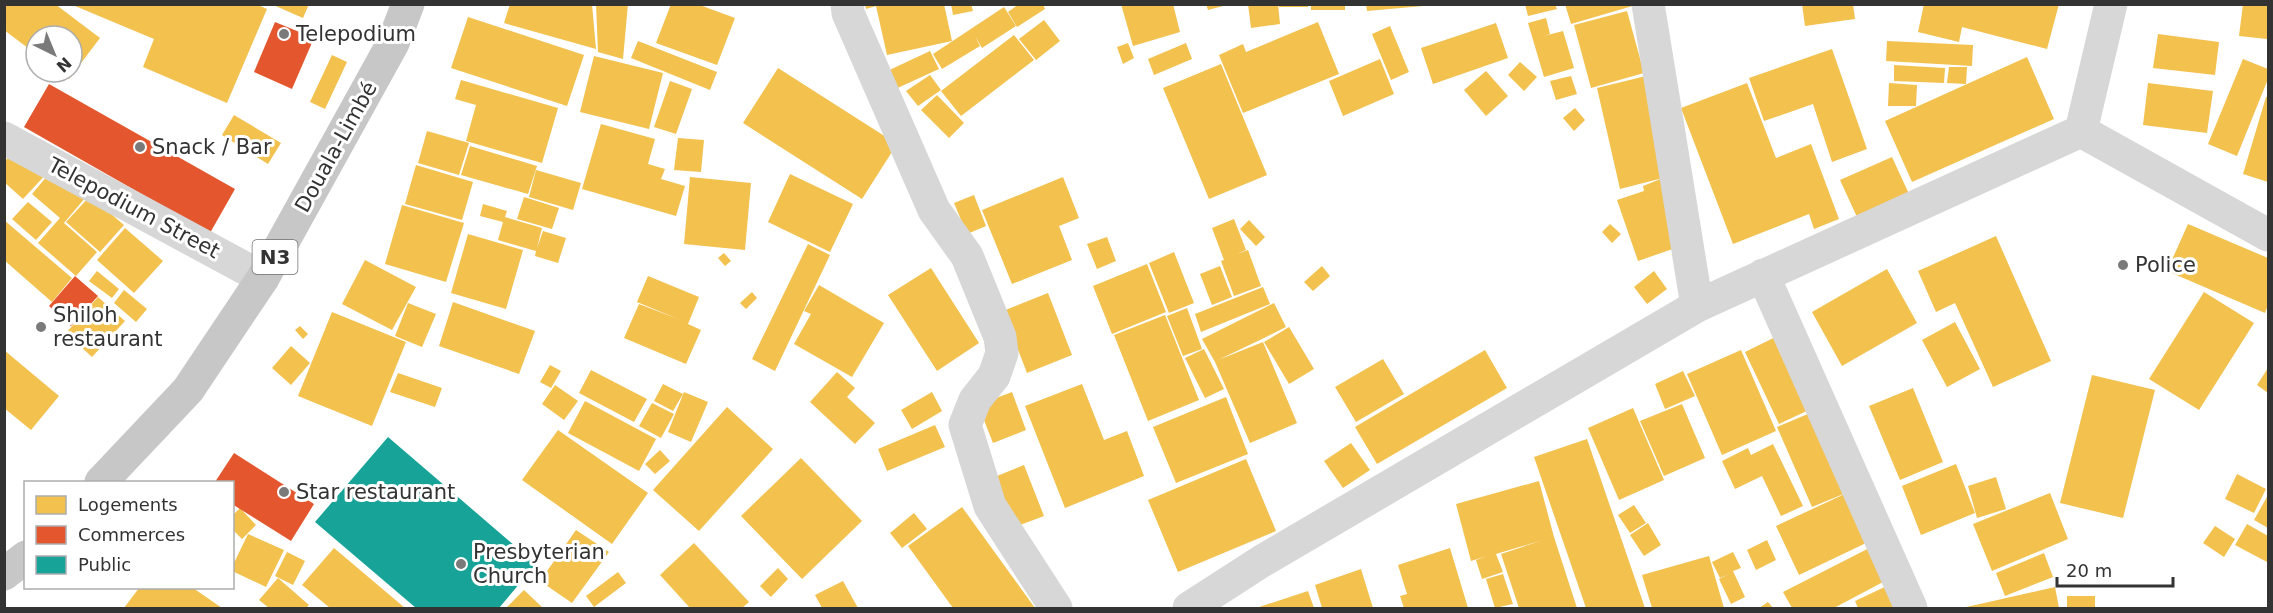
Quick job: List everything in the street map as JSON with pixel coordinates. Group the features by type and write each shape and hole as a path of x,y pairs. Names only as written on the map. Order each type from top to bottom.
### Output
{"highway":[{"name":"Douala-Limbé","path":"103,481 188,390 263,278 393,43 408,4"},
{"path":"4,574 24,559"}],"street":[{"path":"847,4 848,13 934,210 967,256 1000,337 1002,353 994,376 975,400 965,425 990,506 1056,609"},
{"path":"1648,4 1697,306"},
{"path":"2081,131 2111,4"},
{"path":"1189,609 1262,561 1697,306 2081,131"},
{"path":"2081,131 2268,235"},
{"name":"Telepodium Street","path":"4,138 263,278"},
{"path":"1763,275 1911,609"}],"building: Logements":[{"path":"4,4 55,4 81,24 24,24 24,45 4,30"},
{"path":"76,4 256,4 267,9 227,103 143,67 154,39 75,6"},
{"path":"271,4 309,4 303,18"},
{"path":"510,4 592,4 596,49 504,23"},
{"path":"596,4 628,4 623,59 598,52"},
{"path":"671,4 697,4 735,18 717,65 656,43"},
{"path":"865,4 944,4 952,41 887,55 876,6 866,9"},
{"path":"951,4 971,4 973,11 953,15"},
{"path":"1019,4 1043,4 1045,9 1017,27 1008,12"},
{"path":"1121,4 1173,4 1180,32 1133,46"},
{"path":"1206,4 1226,4 1227,5 1208,10"},
{"path":"1248,4 1278,4 1280,24 1251,28"},
{"path":"1279,4 1308,4 1308,7 1279,7"},
{"path":"1311,4 1345,4 1345,10 1311,10"},
{"path":"1366,4 1423,4 1423,6 1367,11"},
{"path":"1525,4 1555,4 1557,9 1528,16"},
{"path":"1565,4 1636,4 1636,5 1571,24"},
{"path":"1802,4 1853,4 1855,19 1805,26"},
{"path":"1924,4 2059,4 2047,49 1962,27 1959,42 1918,32"},
{"path":"2243,4 2268,4 2267,39 2239,36"},
{"path":"1004,7 1016,26 982,48 975,36 980,46 942,69 933,54"},
{"path":"1627,11 1644,73 1591,88 1574,25"},
{"path":"468,17 584,55 567,106 451,68"},
{"path":"1546,18 1550,34 1544,36 1563,31 1574,68 1544,77 1528,23"},
{"path":"1044,20 1060,41 1036,60 1019,39"},
{"path":"1318,22 1339,74 1243,113 1219,55 1243,44 1246,52"},
{"path":"1496,23 1508,58 1433,84 1421,48"},
{"path":"84,26 100,38 84,59"},
{"path":"1390,26 1409,72 1391,80 1372,34"},
{"path":"2158,34 2219,42 2215,75 2153,68"},
{"path":"1014,35 1034,60 961,116 941,91"},
{"path":"638,41 717,72 710,90 631,58"},
{"path":"1887,41 1973,45 1972,66 1886,61"},
{"path":"1128,43 1134,58 1123,64 1117,47"},
{"path":"1186,43 1192,59 1154,75 1148,59"},
{"path":"1832,49 1867,149 1832,162 1813,104 1764,121 1749,78"},
{"path":"930,51 939,69 891,91 883,73"},
{"path":"332,55 347,62 325,109 310,102"},
{"path":"594,56 663,73 649,129 580,112"},
{"path":"2027,57 2054,119 1912,182 1885,121"},
{"path":"1380,59 1394,94 1343,116 1329,81"},
{"path":"2243,59 2268,69 2268,79 2237,156 2208,144"},
{"path":"1520,62 1537,77 1524,91 1508,75"},
{"path":"1221,64 1267,175 1209,199 1163,88"},
{"path":"1894,65 1945,68 1944,83 1894,81"},
{"path":"1949,67 1967,67 1966,84 1947,83"},
{"path":"778,68 897,144 862,199 743,123"},
{"path":"1486,71 1508,96 1486,116 1464,90"},
{"path":"930,75 941,90 918,106 906,91"},
{"path":"1571,76 1577,94 1556,100 1550,81"},
{"path":"1646,76 1690,243 1638,261 1617,200 1644,191 1643,186 1663,178 1620,189 1597,88"},
{"path":"461,80 558,108 542,163 466,141 476,105 455,99"},
{"path":"670,81 692,89 676,134 654,127"},
{"path":"1747,83 1776,158 1811,144 1839,219 1814,229 1809,214 1733,244 1681,108"},
{"path":"1889,83 1917,85 1916,106 1888,106"},
{"path":"2148,83 2213,91 2207,133 2143,125"},
{"path":"937,95 964,123 949,138 921,110"},
{"path":"2266,97 2268,97 2268,182 2243,174"},
{"path":"1575,108 1585,120 1574,131 1563,118"},
{"path":"234,115 281,143 268,164 222,135"},
{"path":"601,124 655,139 648,164 665,169 661,179 685,186 676,216 582,189"},
{"path":"427,131 469,143 459,175 418,163"},
{"path":"678,138 704,140 701,172 674,170"},
{"path":"20,145 49,171 23,199 4,182 4,162"},
{"path":"470,146 537,166 528,194 461,175"},
{"path":"1892,157 1909,194 1857,217 1840,180"},
{"path":"416,165 473,182 462,220 405,204"},
{"path":"53,169 85,198 64,223 97,252 76,276 38,243 60,218 32,194"},
{"path":"536,170 581,183 573,210 529,197"},
{"path":"790,174 853,204 830,252 768,222"},
{"path":"690,177 751,183 745,250 684,244"},
{"path":"1063,177 1079,218 1059,226 1072,260 1012,284 982,210"},
{"path":"974,195 986,226 967,234 954,203"},
{"path":"90,196 124,225 100,252 66,222"},
{"path":"524,197 559,208 552,229 517,219"},
{"path":"28,202 52,222 36,240 12,219"},
{"path":"483,204 507,211 505,217 542,228 537,248 543,231 566,238 558,263 535,256 536,251 498,240 503,222 480,216"},
{"path":"402,205 464,223 446,282 385,264"},
{"path":"1234,219 1246,250 1237,254 1248,250 1261,286 1234,296 1212,228"},
{"path":"4,220 72,278 52,302 4,260"},
{"path":"1249,220 1265,237 1256,246 1240,229"},
{"path":"1610,224 1621,234 1612,243 1602,232"},
{"path":"2188,224 2268,258 2268,305 2265,313 2167,271"},
{"path":"125,228 163,261 134,293 97,260"},
{"path":"468,234 523,250 506,309 451,293"},
{"path":"1996,236 2051,361 1993,387 1955,303 1936,312 1918,271"},
{"path":"1107,237 1116,261 1097,269 1087,244"},
{"path":"808,244 830,255 775,371 752,359"},
{"path":"1174,252 1194,303 1169,313 1149,263"},
{"path":"724,253 731,261 725,266 718,258"},
{"path":"365,260 416,287 392,330 342,304"},
{"path":"1147,264 1166,312 1112,334 1093,286"},
{"path":"1220,266 1232,297 1212,305 1200,274"},
{"path":"1322,266 1330,276 1313,291 1304,282"},
{"path":"931,268 979,343 937,371 888,295"},
{"path":"1887,269 1917,323 1842,366 1812,312"},
{"path":"97,271 119,289 112,298 89,281"},
{"path":"1654,271 1667,289 1647,304 1634,287"},
{"path":"648,276 699,297 688,324 701,330 686,364 624,338 639,304 678,319 637,302"},
{"path":"819,285 884,323 852,377 794,344 811,314 804,311"},
{"path":"1263,287 1270,304 1201,332 1195,314"},
{"path":"124,290 147,309 136,322 114,303"},
{"path":"752,292 757,298 746,309 740,303"},
{"path":"2204,292 2254,323 2199,410 2149,379"},
{"path":"1048,293 1072,355 1027,373 1003,311"},
{"path":"98,297 125,321 92,357 66,333"},
{"path":"453,302 535,331 519,374 439,346"},
{"path":"408,303 436,314 422,347 395,336"},
{"path":"1274,303 1286,327 1218,360 1263,342 1297,423 1250,443 1215,362 1202,339"},
{"path":"1187,308 1202,349 1183,356 1167,316"},
{"path":"332,312 406,342 372,426 298,396"},
{"path":"1165,315 1199,400 1148,421 1114,335"},
{"path":"1955,322 1980,369 1947,387 1922,340"},
{"path":"300,326 308,334 303,339 295,330"},
{"path":"1289,327 1314,369 1289,384 1264,342"},
{"path":"1796,327 1830,400 1779,424 1745,352"},
{"path":"291,346 310,363 291,385 272,368"},
{"path":"1204,349 1224,389 1205,398 1185,358"},
{"path":"4,350 59,396 31,430 4,408"},
{"path":"1485,350 1507,388 1377,464 1355,427"},
{"path":"1741,350 1776,431 1722,455 1687,374"},
{"path":"1383,359 1404,394 1356,422 1335,387"},
{"path":"550,365 561,371 551,388 540,382"},
{"path":"2268,368 2268,393 2257,385"},
{"path":"591,370 647,399 634,422 579,393"},
{"path":"1683,371 1695,396 1665,409 1655,384"},
{"path":"837,372 855,388 847,397 875,423 855,444 810,402"},
{"path":"398,373 442,388 435,407 390,392"},
{"path":"2092,375 2155,390 2123,518 2060,503"},
{"path":"663,384 683,394 673,411 654,401"},
{"path":"1082,384 1104,440 1127,431 1144,476 1065,508 1025,406"},
{"path":"555,385 578,401 564,420 542,404"},
{"path":"1913,388 1943,462 1900,480 1869,406"},
{"path":"684,392 708,402 691,442 668,432"},
{"path":"932,392 942,411 912,429 901,410"},
{"path":"1012,392 1026,430 993,443 978,405"},
{"path":"1226,397 1248,454 1176,483 1153,427"},
{"path":"585,401 656,439 639,471 568,433"},
{"path":"652,403 674,414 661,438 639,426"},
{"path":"1682,404 1705,458 1664,476 1640,421"},
{"path":"1827,406 1885,534 1799,575 1776,526 1853,490 1812,507 1777,427"},
{"path":"727,407 773,449 699,531 653,490"},
{"path":"1633,408 1664,480 1619,500 1588,428"},
{"path":"935,425 945,447 887,471 878,449"},
{"path":"558,430 648,493 612,544 522,480"},
{"path":"1587,439 1645,608 1586,608 1534,457"},
{"path":"1351,443 1370,470 1343,488 1324,461"},
{"path":"1773,444 1803,506 1781,516 1762,476 1735,489 1722,461 1748,448 1751,455"},
{"path":"660,450 670,461 655,474 645,464"},
{"path":"801,458 862,521 802,579 741,516"},
{"path":"1246,459 1276,531 1178,572 1148,500"},
{"path":"1956,464 1975,513 1921,535 1902,486"},
{"path":"1024,465 1044,516 1012,528 992,478"},
{"path":"2237,474 2266,489 2254,513 2225,499"},
{"path":"1996,477 2006,509 1977,518 1968,486"},
{"path":"1539,481 1577,608 1519,608 1501,554 1543,540 1496,554 1503,572 1482,579 1476,560 1487,556 1471,561 1456,504"},
{"path":"2050,493 2068,539 1992,571 1973,524"},
{"path":"2268,495 2268,528 2254,520"},
{"path":"1634,505 1646,523 1630,533 1618,515"},
{"path":"962,507 1035,608 953,608 908,546"},
{"path":"240,508 256,525 242,539 234,531 234,514"},
{"path":"914,513 927,529 902,548 890,533"},
{"path":"1648,523 1661,545 1644,556 1630,535"},
{"path":"2247,524 2268,536 2267,562 2235,545"},
{"path":"2215,526 2235,539 2224,557 2203,543"},
{"path":"576,530 609,552 572,603 540,581"},
{"path":"248,534 284,550 266,587 234,572 234,563"},
{"path":"1767,540 1776,560 1756,570 1747,550"},
{"path":"1883,541 1900,573 1834,608 1792,608 1783,592"},
{"path":"694,543 749,602 742,608 690,608 660,575"},
{"path":"334,548 405,608 330,608 302,585"},
{"path":"1450,548 1468,608 1404,608 1400,596 1407,594 1398,565"},
{"path":"287,552 305,561 293,585 275,576"},
{"path":"1733,552 1741,568 1733,571 1745,597 1731,604 1719,579 1729,574 1720,578 1712,562"},
{"path":"2044,553 2053,577 2005,596 1996,573"},
{"path":"1709,556 1724,608 1652,608 1642,575"},
{"path":"778,568 788,579 771,597 760,586"},
{"path":"1361,569 1373,608 1322,608 1315,585"},
{"path":"618,572 626,583 594,607 586,596"},
{"path":"1503,574 1513,604 1495,608 1486,579"},
{"path":"1908,576 1923,608 1858,608 1855,601"},
{"path":"278,578 309,605 306,608 269,608 259,600"},
{"path":"843,581 858,608 822,608 815,595"},
{"path":"2055,587 2059,608 1962,608"},
{"path":"138,589 194,589 222,608 124,608"},
{"path":"524,590 543,608 506,608"},
{"path":"1308,591 1314,608 1256,608"},
{"path":"2067,596 2095,596 2095,608 2067,608"},
{"path":"1768,602 1773,608 1759,608"}],"building: Commerces":[{"path":"275,22 314,38 292,89 254,72"},
{"path":"49,84 235,189 210,233 24,127"},
{"path":"75,276 98,296 71,326 49,306"},
{"path":"234,453 314,504 291,541 234,505 234,481 216,481"}],"building: Public":[{"path":"388,437 536,564 499,608 416,608 315,522"}],"place":[{"name":"Telepodium","path":"284,34"},
{"name":"Snack / Bar","path":"140,147"},
{"name":"Police","path":"2123,265"},
{"name":"Shiloh restaurant","path":"41,327"},
{"name":"Star restaurant","path":"284,492"},
{"name":"Presbyterian Church","path":"461,564"}]}
